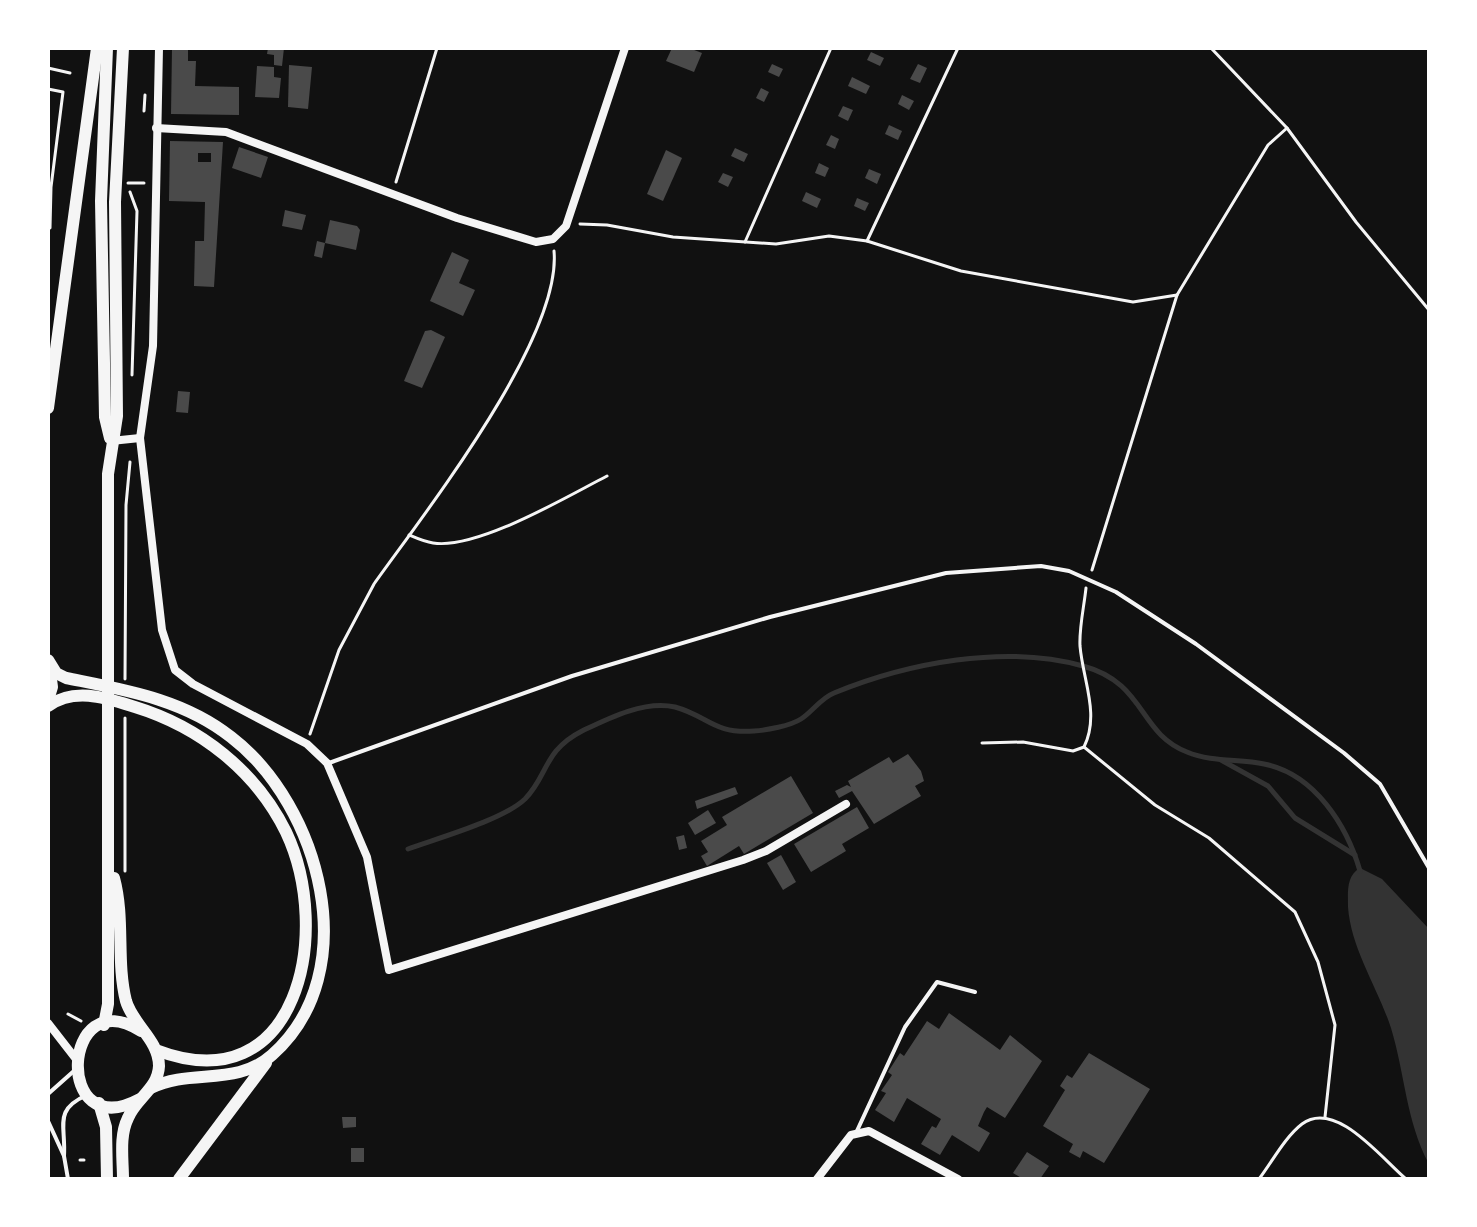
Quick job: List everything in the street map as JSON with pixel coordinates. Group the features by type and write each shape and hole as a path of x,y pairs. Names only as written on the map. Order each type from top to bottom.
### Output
{"main road":[{"path":"48,408 97,48"},
{"path":"107,48 101,201 105,417 111,441"},
{"path":"104,1025 108,1004 110,864 108,666 111,441 117,416 115,202 123,48"},
{"path":"48,660 52,687 48,703"},
{"path":"48,660 56,673 66,678 151,696 208,721 255,759 290,807 303,831 317,875 321,902 320,955 304,1012 287,1041 270,1057 179,1179"},
{"path":"48,703 66,695 118,702 184,726 207,739 260,791 276,813 296,860 303,884 306,939 297,987 280,1024 252,1049 222,1060 193,1060 156,1050"},
{"path":"110,864 122,915 127,1002 156,1050 159,1067 151,1088"},
{"path":"140,1099 121,1106 99,1103 87,1095 76,1064 84,1039 104,1025 127,1024 144,1033"},
{"path":"123,1179 123,1138 128,1117 151,1088 168,1080 235,1075 270,1057"},
{"path":"99,1103 106,1127 107,1179"}],"street":[{"path":"159,48 153,346 140,438 147,473 162,630 175,670 193,684 307,744 327,763 367,857 389,970 743,860 766,851 846,804"},
{"path":"156,128 226,132 509,236 536,242 553,239 566,226 625,48"},
{"path":"111,441 140,438"},
{"path":"48,1023 76,1064"},
{"path":"817,1179 856,1133 869,1131 958,1179"}],"lane":[{"path":"327,763 611,663 914,580 977,568 1041,566 1089,578 1116,592 1273,699 1380,784 1429,868"},
{"path":"856,1133 905,1027 937,982 975,992"},
{"path":"48,1094 76,1064"},
{"path":"68,1179 62,1117 66,1107 87,1095"},
{"path":"48,1121 64,1156"}],"path":[{"path":"392,193 437,48"},
{"path":"745,242 831,48"},
{"path":"867,241 958,48"},
{"path":"1211,48 1287,128 1356,222 1429,310"},
{"path":"48,68 70,73"},
{"path":"48,89 63,92 51,187 50,228"},
{"path":"140,113 149,114"},
{"path":"982,743 1023,742 1073,751 1084,747 1092,732 1091,702 1080,643 1089,578 1177,295 1268,145 1287,128"},
{"path":"128,173 137,211 132,377"},
{"path":"128,183 149,183"},
{"path":"566,226 590,223 673,237 776,244 829,236 867,241 961,271 1133,302 1177,295"},
{"path":"307,744 355,617 505,393 533,342 556,270 553,239"},
{"path":"125,666 126,505 130,459"},
{"path":"409,535 431,543 450,543 496,531 607,476"},
{"path":"125,724 127,883"},
{"path":"1084,747 1155,805 1209,838 1295,912 1318,962 1335,1025 1325,1117"},
{"path":"68,1014 84,1023"},
{"path":"1259,1179 1303,1123 1325,1117 1342,1122 1406,1179"}],"shaded area":[{"path":"1360,868 1382,879 1429,929 1429,1164 1415,1131 1391,1028 1359,953 1350,923 1349,885 1352,875"}],"building":[{"path":"172,48 188,48 188,61 196,61 195,86 239,87 239,115 171,114"},
{"path":"268,48 284,48 282,66 274,65 274,55 267,54"},
{"path":"672,48 689,48 702,53 694,72 666,61"},
{"path":"871,52 884,58 880,66 867,60"},
{"path":"772,64 783,69 779,77 768,72"},
{"path":"918,64 927,68 920,83 910,79"},
{"path":"289,65 312,67 308,109 288,107"},
{"path":"257,66 274,67 274,77 281,78 279,98 255,97"},
{"path":"852,77 870,86 866,94 848,86"},
{"path":"761,88 769,92 764,102 756,98"},
{"path":"902,95 914,101 909,110 898,104"},
{"path":"843,106 853,110 848,121 838,116"},
{"path":"889,125 902,131 898,140 885,134"},
{"path":"831,135 839,139 835,149 826,145"},
{"path":"170,141 223,142 214,287 194,286 195,241 204,241 205,202 169,201","holes":["198,153 211,153 211,162 198,162"]},
{"path":"239,147 268,157 261,178 232,168"},
{"path":"735,148 748,154 744,162 731,156"},
{"path":"666,150 682,158 663,201 647,194"},
{"path":"819,163 829,168 825,177 815,173"},
{"path":"869,169 881,174 877,184 865,178"},
{"path":"723,173 733,177 728,187 718,182"},
{"path":"806,192 821,199 817,208 802,201"},
{"path":"857,198 869,203 865,211 854,206"},
{"path":"285,210 306,215 302,230 282,226"},
{"path":"330,220 357,226 360,230 356,250 325,243"},
{"path":"317,241 325,243 322,258 314,256"},
{"path":"452,252 469,260 459,283 475,290 463,316 430,301"},
{"path":"431,330 445,337 422,388 404,381 425,331"},
{"path":"178,391 190,392 188,413 176,412"},
{"path":"908,754 921,771 924,781 915,786 921,796 874,824 852,791 839,798 835,791 847,785 851,787 848,781 889,757 893,763"},
{"path":"791,776 813,813 744,854 739,846 707,866 701,856 708,852 701,841 727,825 722,817"},
{"path":"735,787 738,794 697,809 695,801"},
{"path":"857,807 869,828 842,844 846,851 811,872 794,844"},
{"path":"708,810 716,823 695,835 688,823"},
{"path":"684,835 687,848 679,850 676,837"},
{"path":"781,855 796,882 783,890 767,863"},
{"path":"949,1013 1000,1050 1010,1035 1042,1061 1005,1118 987,1107 978,1126 990,1133 979,1152 952,1135 940,1155 921,1144 932,1126 936,1128 941,1119 907,1098 894,1122 875,1110 886,1093 881,1091 892,1075 888,1072 900,1053 904,1056 927,1021 939,1029"},
{"path":"1089,1053 1150,1089 1104,1163 1083,1151 1080,1158 1069,1152 1073,1144 1043,1126 1065,1090 1060,1086 1067,1075 1072,1078"},
{"path":"342,1117 356,1117 356,1127 343,1128"},
{"path":"351,1148 364,1148 364,1162 351,1162"},
{"path":"1027,1152 1049,1166 1040,1179 1023,1179 1013,1173"}],"waterway":[{"path":"408,849 486,821 515,807 525,799 553,755 569,739 627,712 663,705 686,711 729,730 765,730 796,721 834,693 893,673 957,660 1021,657 1083,666 1104,674 1131,696 1159,733 1187,752 1264,764 1299,779 1326,804 1337,820 1360,871"},
{"path":"1221,760 1268,786 1295,818 1355,855"}]}
